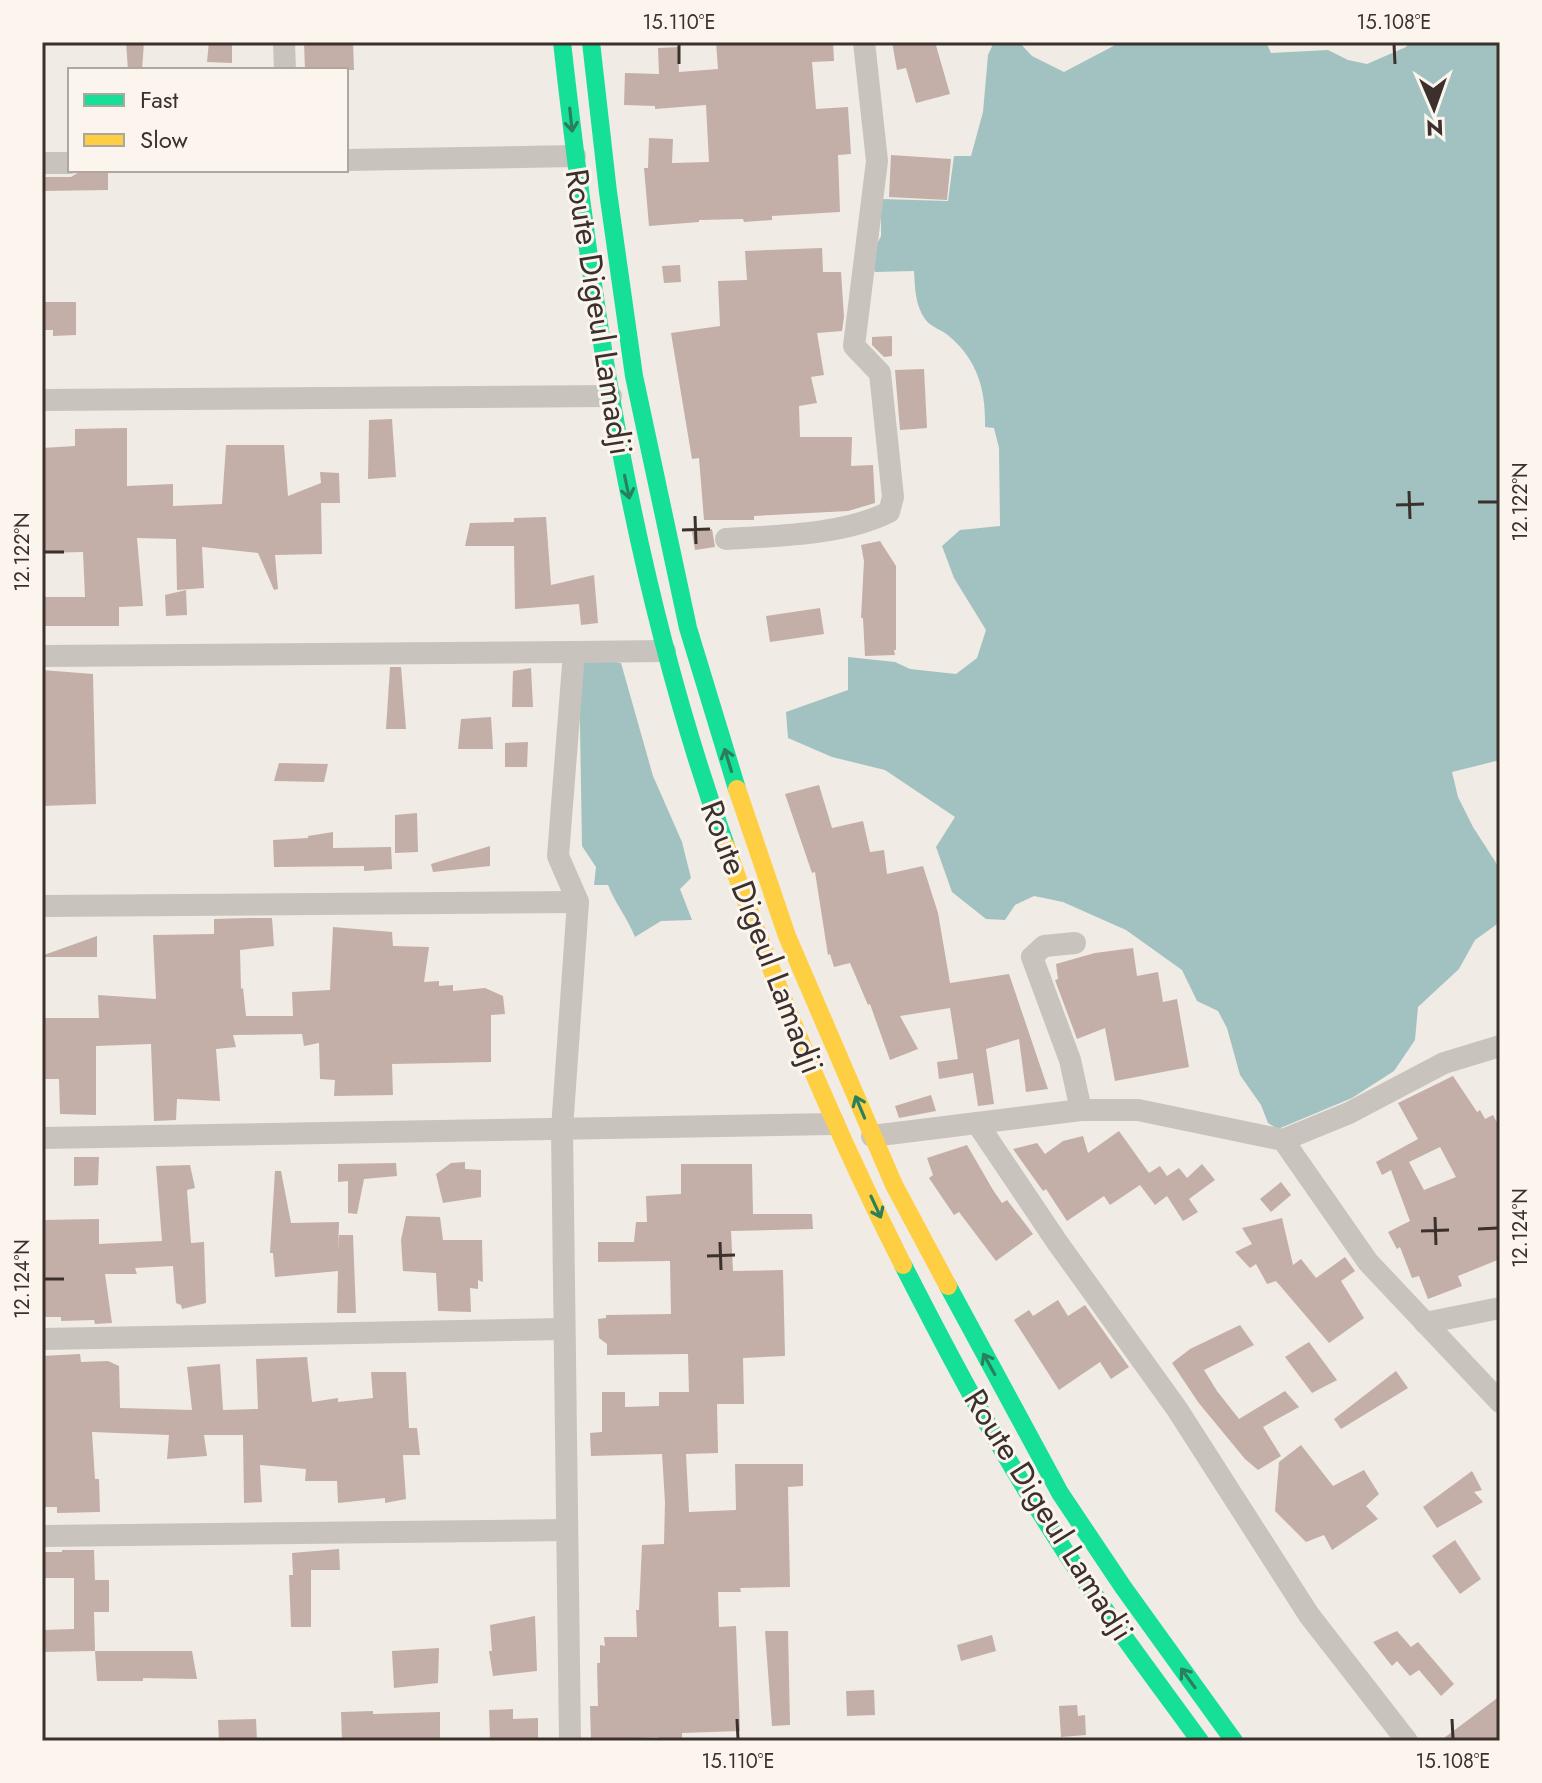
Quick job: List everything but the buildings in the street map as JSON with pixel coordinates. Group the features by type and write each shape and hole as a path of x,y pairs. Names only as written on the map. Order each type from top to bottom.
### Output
{"main road":[{"name":"Route Digeul Lamadji","path":"562,42 575,156 611,396 653,608 719,831 762,950 834,1124 921,1303 1032,1499 1096,1598 1200,1741"},
{"path":"591,42 634,376 688,628 747,824 787,936 894,1185 1060,1493 1123,1587 1234,1741"}],"street":[{"path":"284,42 285,68"},
{"path":"726,539 801,535 876,519 889,512 893,497 880,373 854,346 877,161 864,42"},
{"path":"348,160 575,156"},
{"path":"42,163 68,163"},
{"path":"42,400 611,396"},
{"path":"42,656 665,651"},
{"path":"570,1741 562,1129 578,902 558,856 574,652"},
{"path":"42,906 578,902"},
{"path":"1075,943 1044,946 1032,957 1070,1060 1081,1110"},
{"path":"872,1136 1081,1110 1138,1110 1283,1140 1349,1113 1444,1063 1500,1046"},
{"path":"977,1123 1057,1242 1177,1409 1309,1615 1407,1741"},
{"path":"42,1138 834,1124"},
{"path":"1283,1140 1368,1262 1500,1402"},
{"path":"1425,1323 1500,1308"},
{"path":"42,1339 564,1329"},
{"path":"42,1536 567,1530"}],"water":[{"path":"994,42 1019,42 1032,56 1064,72 1121,42 1266,42 1271,53 1328,50 1348,60 1367,64 1406,47 1409,42 1500,42 1500,760 1452,772 1458,797 1500,869 1500,922 1475,940 1459,969 1418,1007 1415,1040 1394,1071 1352,1098 1278,1129 1268,1123 1261,1105 1240,1075 1227,1028 1218,1011 1197,1001 1182,970 1126,930 1063,902 1034,896 1015,905 1005,920 986,919 952,892 936,847 955,817 885,770 832,757 788,738 786,712 848,690 848,657 956,674 977,658 986,630 954,578 942,546 960,530 1000,526 999,448 994,428 985,427 982,389 974,367 960,346 927,322 922,314 916,296 914,271 875,272 871,256 881,236 881,199 948,201 954,156 971,156 983,112 988,55"},
{"path":"597,659 621,663 653,776 682,842 691,878 680,889 692,920 661,921 635,937 608,885 594,885 596,867 582,846 579,663"}],"traffic: fast":[{"path":"562,42 587,247 620,449 665,648 726,846"},
{"path":"591,42 634,376 688,628 737,789"},
{"path":"903,1265 974,1400 1032,1499 1106,1611 1200,1741"},
{"path":"948,1286 1060,1493 1123,1587 1234,1741"}],"traffic: slow":[{"path":"737,789 787,936 894,1185 948,1286"},
{"path":"726,846 807,1058 903,1265"}]}
